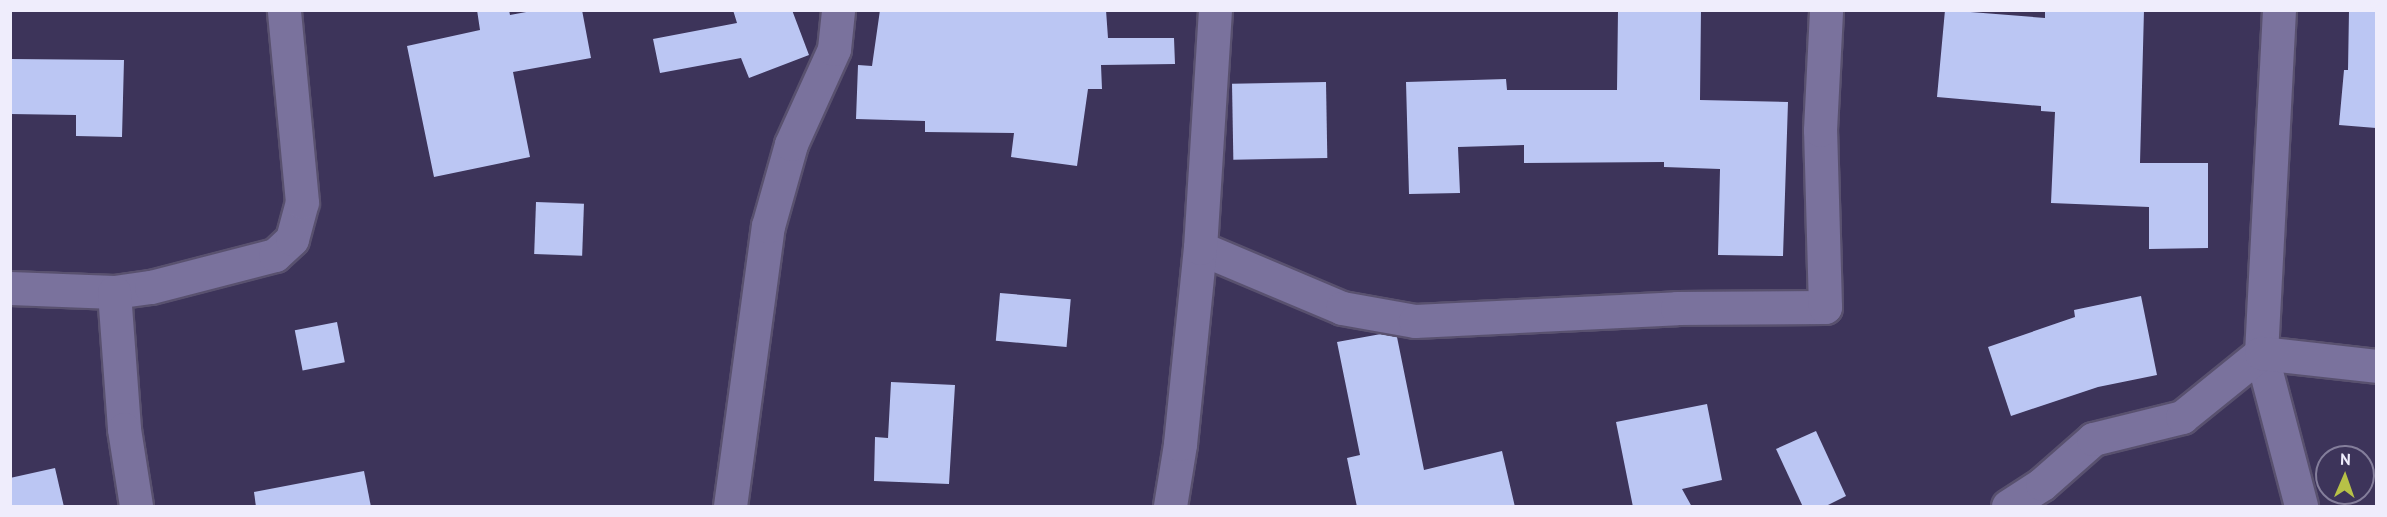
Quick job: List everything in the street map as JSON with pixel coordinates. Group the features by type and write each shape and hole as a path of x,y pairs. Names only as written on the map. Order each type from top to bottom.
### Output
{"street":[{"path":"10,288 114,292 151,287 275,255 292,239 302,202 284,10"},
{"path":"730,507 768,226 791,144 834,49 838,10"},
{"path":"1170,507 1180,444 1200,248 1215,10"},
{"path":"1200,248 1342,309 1415,321 1677,308 1825,307 1820,130 1826,10"},
{"path":"2279,10 2261,353 2301,507"},
{"path":"114,292 124,429 136,507"},
{"path":"2008,507 2042,483 2093,439 2182,417 2261,353 2376,366"}],"building":[{"path":"477,10 509,10 510,15 537,10 582,10 591,58 513,72 530,157 434,177 407,46 480,30"},
{"path":"733,10 792,10 809,55 749,78 741,58 660,73 653,39 737,23"},
{"path":"880,10 1106,10 1108,38 1174,38 1175,64 1101,65 1102,89 1088,89 1077,166 1011,157 1014,133 925,132 925,121 856,119 858,65 872,66"},
{"path":"1618,10 1701,10 1700,100 1788,102 1783,256 1718,255 1720,169 1664,167 1664,162 1524,163 1524,145 1458,147 1460,193 1409,194 1406,82 1506,79 1507,90 1617,90"},
{"path":"1945,10 2045,18 2045,10 2144,10 2140,163 2208,163 2208,248 2149,249 2149,207 2051,203 2055,112 2041,111 2041,106 1937,97"},
{"path":"2349,10 2376,10 2376,128 2339,125 2344,70 2348,70"},
{"path":"10,59 124,60 122,137 76,136 76,115 10,114"},
{"path":"1326,82 1327,158 1233,160 1232,84"},
{"path":"536,202 584,204 582,256 534,254"},
{"path":"1000,293 1071,299 1067,347 996,341"},
{"path":"2141,296 2157,375 2098,387 2011,416 1988,347 2075,317 2074,310"},
{"path":"337,322 345,362 303,370 295,330"},
{"path":"1381,334 1397,337 1424,470 1502,451 1515,507 1357,507 1347,458 1360,455 1337,342"},
{"path":"891,382 955,385 949,484 874,481 875,437 888,438"},
{"path":"1707,404 1722,480 1682,489 1692,507 1633,507 1616,422"},
{"path":"1816,431 1846,496 1824,507 1803,507 1776,449"},
{"path":"55,468 64,507 10,507 10,478"},
{"path":"364,471 371,507 256,507 254,492"}]}
